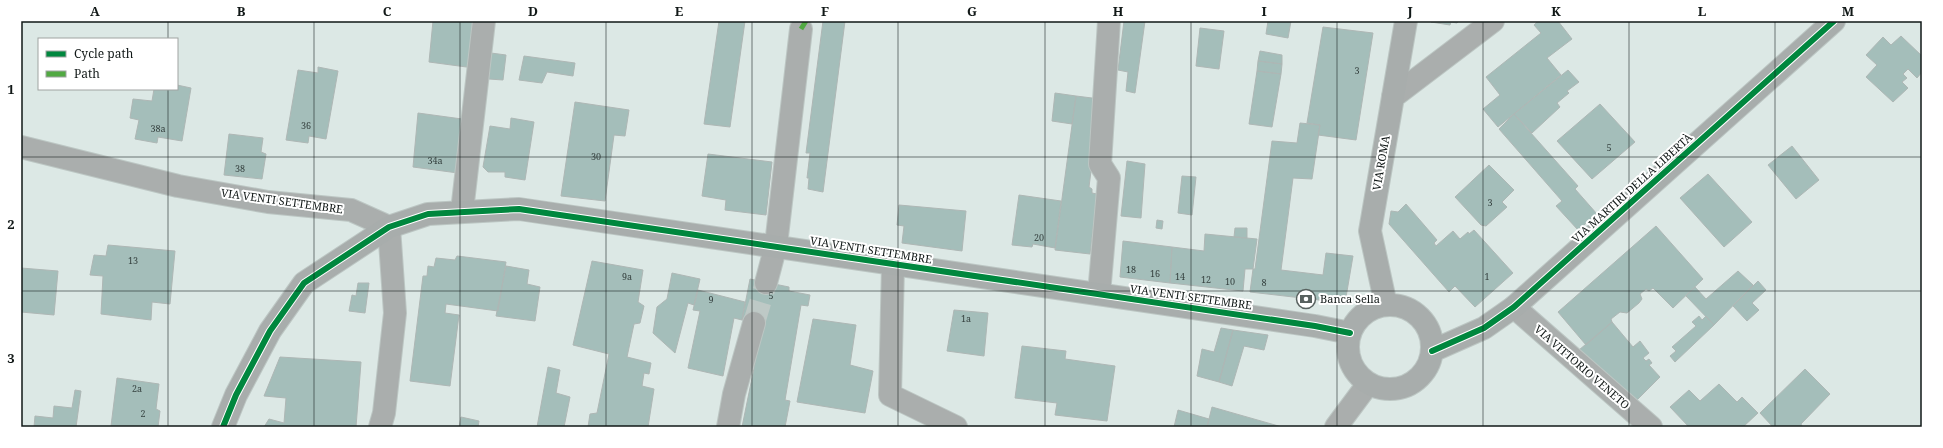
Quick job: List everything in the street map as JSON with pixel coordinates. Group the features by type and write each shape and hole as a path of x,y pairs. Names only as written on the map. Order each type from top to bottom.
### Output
{"street":[{"path":"462,211 484,21"},
{"path":"1099,294 1109,178 1100,164 1109,21"},
{"name":"VIA ROMA","path":"1386,305 1370,231 1406,21"},
{"path":"1393,97 1493,21"},
{"name":"VIA MARTIRI DELLA LIBERTÀ","path":"1432,351 1484,328 1514,307 1834,21"},
{"path":"766,283 776,245 802,29"},
{"name":"VIA VENTI SETTEMBRE","path":"21,147 178,186 268,202 351,210 389,227 428,214 519,208 776,245 893,265 1315,326 1350,333"},
{"path":"223,427 236,395 270,331 304,284 389,227 395,313 384,414 380,427"},
{"path":"893,265 890,395 956,427"},
{"path":"1386,305 1401,306 1414,313 1425,323 1431,337 1432,351 1429,365 1421,377 1409,386 1396,390 1382,389 1368,384 1357,375 1349,362 1347,347 1350,333 1355,322 1364,313 1374,308 1386,305"},
{"name":"VIA VITTORIO VENETO","path":"1514,307 1651,427"},
{"path":"728,427 734,394 754,323"},
{"path":"1336,427 1368,384"}],"building":[{"path":"433,21 475,21 474,68 429,62"},
{"path":"719,21 745,21 730,127 704,124"},
{"path":"823,21 845,21 823,192 808,189 809,178 807,178 810,153 806,153"},
{"path":"1124,21 1145,21 1135,93 1126,91 1128,72 1118,70"},
{"path":"1268,21 1291,21 1288,38 1266,34"},
{"path":"1459,21 1457,23 1451,22 1450,25 1431,22"},
{"path":"1538,21 1558,21 1572,39 1547,58 1561,75 1498,127 1483,109 1500,95 1486,77 1541,33 1534,25"},
{"path":"1323,27 1373,33 1356,140 1318,135 1320,125 1307,123"},
{"path":"1200,28 1224,31 1219,69 1196,66"},
{"path":"1901,36 1922,56 1922,72 1917,78 1908,69 1903,74 1907,78 1902,82 1908,88 1893,102 1866,77 1877,65 1866,55 1883,37 1891,45"},
{"path":"1260,51 1282,55 1282,64 1258,61"},
{"path":"491,53 506,55 503,80 489,79"},
{"path":"524,56 575,63 573,76 547,72 542,83 519,80"},
{"path":"1258,61 1282,64 1281,74 1257,71"},
{"path":"318,67 338,71 326,139 309,136 308,143 286,140 298,70 318,73"},
{"path":"1568,70 1579,82 1567,91 1569,93 1557,103 1560,107 1532,133 1514,114"},
{"path":"1257,71 1281,74 1272,127 1249,124"},
{"path":"178,85 191,88 182,141 158,137 157,143 135,139 139,120 130,118 133,99 152,101 154,90 178,90"},
{"path":"1055,93 1076,96 1072,124 1052,121"},
{"path":"1076,96 1100,99 1089,187 1092,189 1092,193 1097,194 1090,254 1055,250"},
{"path":"575,102 629,110 625,136 614,135 605,201 561,196"},
{"path":"1600,104 1635,142 1592,179 1557,141"},
{"path":"418,113 462,119 458,173 413,167"},
{"path":"1514,114 1578,186 1575,189 1597,214 1578,230 1556,206 1562,201 1499,129"},
{"path":"511,118 534,122 525,180 505,177 505,172 488,172 483,167 490,126 510,129"},
{"path":"1300,123 1320,125 1312,179 1293,178 1281,270 1323,275 1326,253 1353,256 1345,303 1250,292 1253,269 1255,269 1272,141 1297,143"},
{"path":"229,134 263,138 261,152 266,154 262,179 224,175"},
{"path":"1792,146 1819,180 1796,199 1768,165"},
{"path":"708,154 772,162 766,215 725,210 726,200 702,196"},
{"path":"1127,161 1145,164 1141,218 1121,216"},
{"path":"1489,165 1514,190 1502,202 1507,207 1486,226 1481,225 1455,197"},
{"path":"1708,174 1752,222 1724,247 1680,198"},
{"path":"1182,176 1196,177 1192,215 1178,213"},
{"path":"1019,195 1061,201 1055,248 1033,244 1032,247 1012,245"},
{"path":"1406,204 1437,240 1434,243 1436,246 1453,231 1460,239 1468,232 1469,234 1474,230 1513,273 1475,307 1455,286 1449,292 1389,224 1391,211 1398,212"},
{"path":"899,205 966,211 962,251 902,243 904,226 897,225"},
{"path":"1157,220 1163,221 1162,229 1156,228"},
{"path":"1656,226 1703,279 1673,308 1653,288 1649,291 1646,289 1640,294 1642,299 1639,303 1627,313 1620,312 1611,319 1612,322 1586,345 1558,312"},
{"path":"1235,228 1247,228 1247,238 1234,237"},
{"path":"1205,234 1257,239 1253,269 1245,269 1243,291 1170,283 1172,247 1204,251"},
{"path":"1123,241 1172,247 1170,283 1120,277"},
{"path":"108,245 175,251 170,304 152,302 151,320 101,314 103,276 90,275 94,255 106,256"},
{"path":"457,256 506,262 498,311 446,304 445,313 459,315 450,386 410,381 423,276 427,276 428,266 434,267 436,258 455,260"},
{"path":"592,261 643,270 638,302 644,306 640,323 634,324 627,357 651,363 649,374 644,373 642,386 654,389 648,427 588,427 590,414 597,413 609,354 573,345"},
{"path":"506,266 529,270 527,284 540,287 535,321 496,316"},
{"path":"21,268 58,271 54,315 21,312"},
{"path":"1738,271 1753,285 1714,325 1686,296 1695,287 1706,299"},
{"path":"672,273 700,279 694,305 688,303 675,353 653,333 657,307 667,299"},
{"path":"750,279 789,287 789,291 810,295 808,306 801,305 785,400 790,401 785,427 742,427 763,324 742,320"},
{"path":"1758,281 1766,290 1752,303 1759,310 1747,321 1733,306"},
{"path":"358,283 369,283 365,313 349,311 352,295 356,296"},
{"path":"698,290 745,302 742,320 734,318 723,376 688,368 700,311 693,310"},
{"path":"954,310 988,313 984,356 947,351"},
{"path":"1699,316 1702,320 1706,316 1714,325 1675,362 1670,356 1676,351 1672,347 1696,326 1692,322"},
{"path":"813,319 856,325 850,365 873,371 865,413 797,402"},
{"path":"1612,322 1633,347 1640,341 1649,353 1643,358 1646,361 1649,359 1652,363 1649,365 1660,377 1636,401 1579,350"},
{"path":"1221,328 1233,330 1219,382 1197,376 1202,349 1214,352"},
{"path":"1233,330 1268,335 1264,350 1244,346 1232,386 1219,382"},
{"path":"1022,346 1066,351 1065,359 1115,366 1107,421 1055,415 1057,403 1015,398"},
{"path":"280,357 361,362 356,427 264,427 269,419 284,423 286,398 264,396"},
{"path":"548,367 560,370 556,393 570,397 564,427 537,427"},
{"path":"1805,369 1830,394 1801,424 1801,427 1773,427 1760,413"},
{"path":"117,378 159,384 156,409 160,411 158,427 111,426"},
{"path":"1719,384 1737,402 1742,397 1758,413 1743,427 1689,427 1670,407 1689,390 1700,401"},
{"path":"75,390 81,391 76,427 34,427 35,416 53,418 54,406 72,408"},
{"path":"1212,407 1282,427 1207,427"},
{"path":"1178,410 1209,419 1207,427 1174,427"},
{"path":"461,417 479,421 478,427 459,427"}],"tunnel":[{"path":"754,323 766,283"}],"marked path":[{"path":"801,29 806,21"}],"cycle path":[{"path":"1432,351 1484,328 1514,307 1834,21"},
{"path":"223,427 236,395 270,331 304,283 389,227 428,214 519,209 1315,326 1350,333"}],"place":[{"name":"Banca Sella","path":"1306,299"}]}
